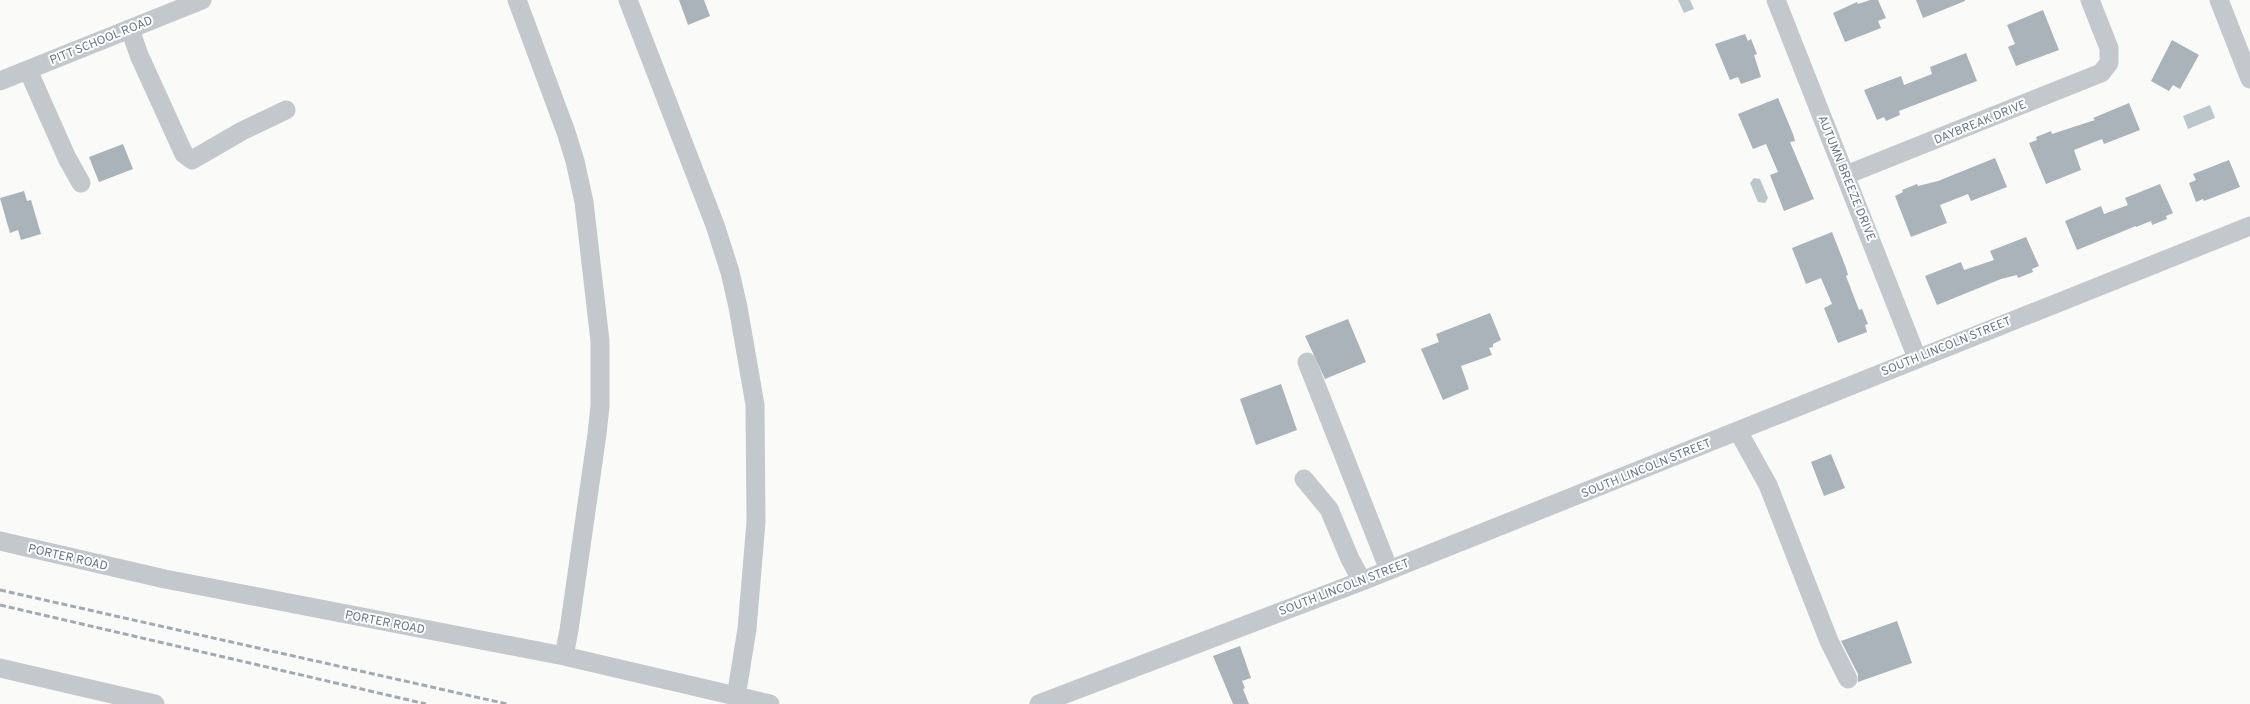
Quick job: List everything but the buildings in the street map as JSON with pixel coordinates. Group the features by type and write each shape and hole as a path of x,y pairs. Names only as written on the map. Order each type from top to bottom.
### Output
{"street":[{"name":"PITT SCHOOL ROAD","path":"0,81 202,0"},
{"path":"517,0 575,161 590,245 591,269 600,341 600,406 597,434 564,656"},
{"path":"628,0 718,232 738,307 755,405 756,522 747,629 736,696"},
{"name":"AUTUMN BREEZE DRIVE","path":"1776,0 1917,358"},
{"name":"DAYBREAK DRIVE","path":"1846,175 2101,73 2109,63 2109,48 2090,0"},
{"path":"2219,0 2250,79"},
{"path":"130,29 139,55 184,154 192,160 242,131 286,110"},
{"path":"28,70 67,158 81,183"},
{"name":"SOUTH LINCOLN STREET","path":"1039,704 1362,581 2250,226"},
{"path":"1306,362 1389,570"},
{"path":"1738,431 1768,485 1829,641 1848,679"},
{"path":"1304,479 1329,509 1350,559 1362,581"},
{"name":"PORTER ROAD","path":"0,541 165,579 564,656 770,704"},
{"path":"0,668 154,704"}],"shaded area":[{"path":"1678,0 1690,0 1694,9 1684,13"},
{"path":"2210,105 2215,118 2188,129 2183,116"},
{"path":"1754,178 1760,179 1768,198 1765,203 1758,202 1750,183"}],"railway":[{"path":"0,590 507,704"},
{"path":"0,605 426,704"}]}
